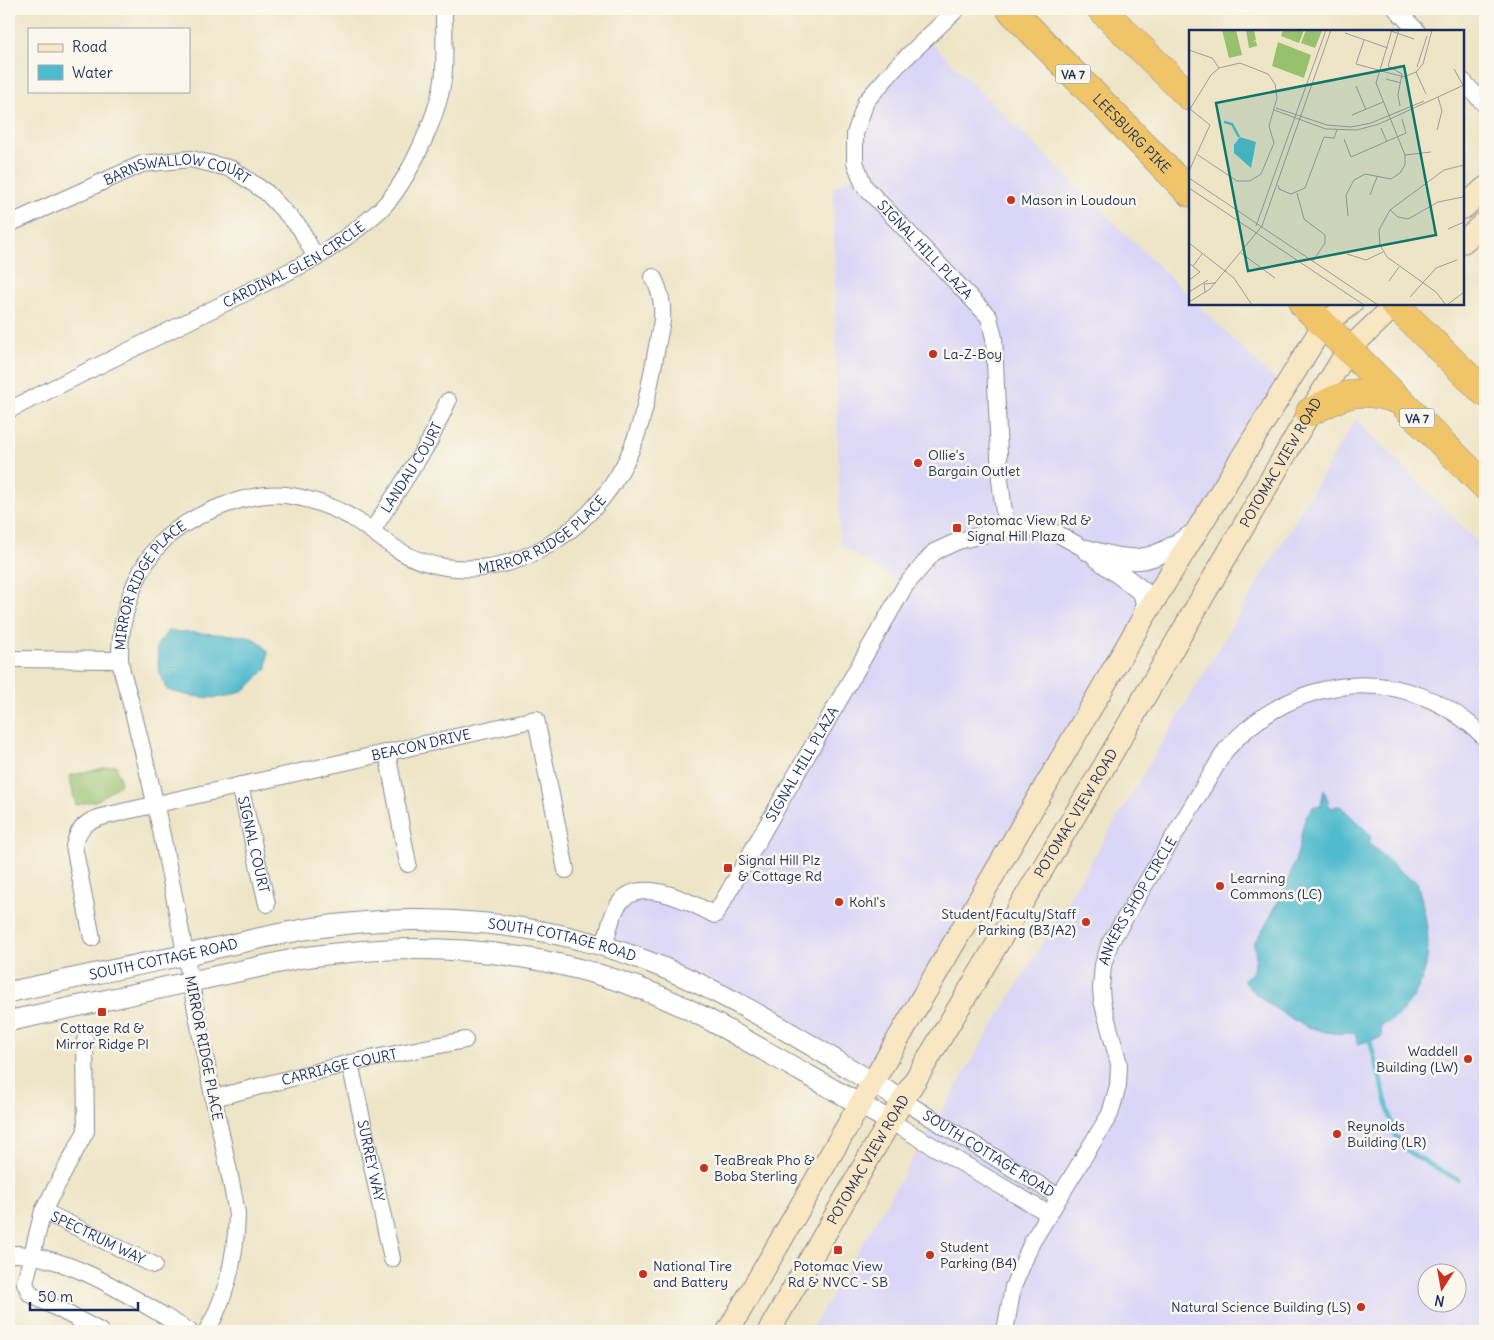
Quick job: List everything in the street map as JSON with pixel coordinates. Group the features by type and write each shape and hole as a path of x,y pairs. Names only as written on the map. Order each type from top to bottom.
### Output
{"highway":[{"name":"LEESBURG PIKE","path":"1010,9 1189,192"},
{"path":"1101,9 1177,71 1189,95"},
{"name":"VA 7","path":"1304,305 1485,486"},
{"path":"1396,305 1485,393"},
{"path":"1310,412 1335,399 1356,392 1376,392 1398,400"}],"main road":[{"path":"1464,207 1485,188"},
{"path":"1464,241 1485,222"},
{"path":"728,1331 1194,534 1324,324 1350,305"},
{"name":"POTOMAC VIEW ROAD","path":"770,1331 902,1100 1102,770 1310,412 1348,350 1394,305"}],"street":[{"name":"CARDINAL GLEN CIRCLE","path":"9,410 316,258 348,237 381,208 415,160 432,119 444,72 444,9"},
{"name":"SIGNAL HILL PLAZA","path":"957,9 897,66 866,101 855,134 855,162 864,186 989,317 994,341 1000,479 1006,529"},
{"path":"1396,9 1416,30"},
{"path":"1464,82 1485,106"},
{"name":"BARNSWALLOW COURT","path":"9,224 142,164 191,159 232,169 267,193 300,228 316,258"},
{"name":"MIRROR RIDGE PLACE","path":"207,1331 228,1284 237,1234 237,1214 156,805 120,660 126,607 136,580 150,557 165,539 186,523 234,501 283,495 332,508 372,531 399,551 420,561 455,568 477,569 517,561 549,545 571,529 600,500 615,481 636,437 662,321 663,305 659,289 653,277"},
{"name":"LANDAU COURT","path":"372,531 429,442 448,401"},
{"name":"SIGNAL HILL PLAZA","path":"604,947 617,907 623,899 636,893 670,894 715,915 915,572 934,552 946,545 1006,529 1042,529 1058,534 1087,550"},
{"path":"1087,550 1118,558 1145,558 1167,552 1194,534"},
{"path":"1087,550 1144,592 1146,603 1142,620"},
{"path":"9,659 120,660"},
{"name":"ANKERS SHOP CIRCLE","path":"1005,1331 1013,1287 1032,1242 1110,1114 1118,1086 1119,1064 1102,1001 1101,989 1103,965 1110,943 1225,751 1238,736 1265,713 1299,696 1347,686 1381,687 1417,695 1447,708 1465,720 1485,738"},
{"name":"BEACON DRIVE","path":"92,938 74,846 77,835 84,824 96,819 240,785 536,719 566,870"},
{"path":"387,752 408,864"},
{"name":"SIGNAL COURT","path":"240,785 267,904"},
{"name":"SOUTH COTTAGE ROAD","path":"9,992 314,928 390,920 456,921 489,924 564,937 604,947 647,961 689,978 750,1010 902,1100 1059,1197"},
{"name":"SOUTH COTTAGE ROAD","path":"9,1021 300,958 370,949 449,948 539,960 637,987 676,1003 710,1020 890,1121 1049,1214"},
{"name":"SPECTRUM WAY","path":"85,1040 86,1131 43,1211 30,1255 25,1283 30,1294 100,1331"},
{"name":"CARRIAGE COURT","path":"214,1098 350,1063 465,1040"},
{"name":"SURREY WAY","path":"350,1063 392,1259"},
{"name":"SPECTRUM WAY","path":"43,1211 154,1265"},
{"path":"9,1254 30,1255 70,1268 106,1283 189,1331"}],"shaded area":[{"path":"927,39 1189,296 1189,305 1198,305 1284,389 872,1082 817,1049 604,947 610,928 636,893 715,915 905,586 840,544 833,187 859,175 859,119"},
{"path":"1356,419 1485,550 1485,1331 810,1331"}],"green space":[{"path":"116,765 121,784 98,800 76,805 69,776"}],"water":[{"path":"168,631 247,636 260,642 268,652 267,668 244,690 235,694 205,698 167,690 159,672 157,645"},
{"path":"1324,789 1330,808 1340,806 1371,835 1369,843 1403,874 1417,882 1427,927 1427,957 1424,972 1411,1000 1398,1016 1380,1026 1382,1037 1358,1044 1355,1033 1339,1033 1313,1029 1295,1020 1265,1001 1243,980 1252,973 1256,958 1254,943 1274,911 1290,876 1306,817 1314,806 1321,806"}],"waterway":[{"path":"1370,1041 1395,1134 1405,1150 1458,1180"}],"place":[{"name":"Mason in Loudoun","path":"1011,200"},
{"name":"La-Z-Boy","path":"933,354"},
{"name":"Ollie's Bargain Outlet","path":"918,463"},
{"name":"Potomac View Rd & Signal Hill Plaza","path":"957,528"},
{"name":"Signal Hill Plz & Cottage Rd","path":"728,868"},
{"name":"Learning Commons (LC)","path":"1220,886"},
{"name":"Kohl's","path":"839,902"},
{"name":"Student/Faculty/Staff Parking (B3/A2)","path":"1086,922"},
{"name":"Cottage Rd & Mirror Ridge Pl","path":"102,1012"},
{"name":"Waddell Building (LW)","path":"1468,1059"},
{"name":"Reynolds Building (LR)","path":"1337,1134"},
{"name":"TeaBreak Pho & Boba Sterling","path":"704,1168"},
{"name":"Potomac View Rd & NVCC - SB","path":"838,1250"},
{"name":"Student Parking (B4)","path":"930,1255"},
{"name":"National Tire and Battery","path":"643,1274"},
{"name":"Natural Science Building (LS)","path":"1361,1307"}]}
